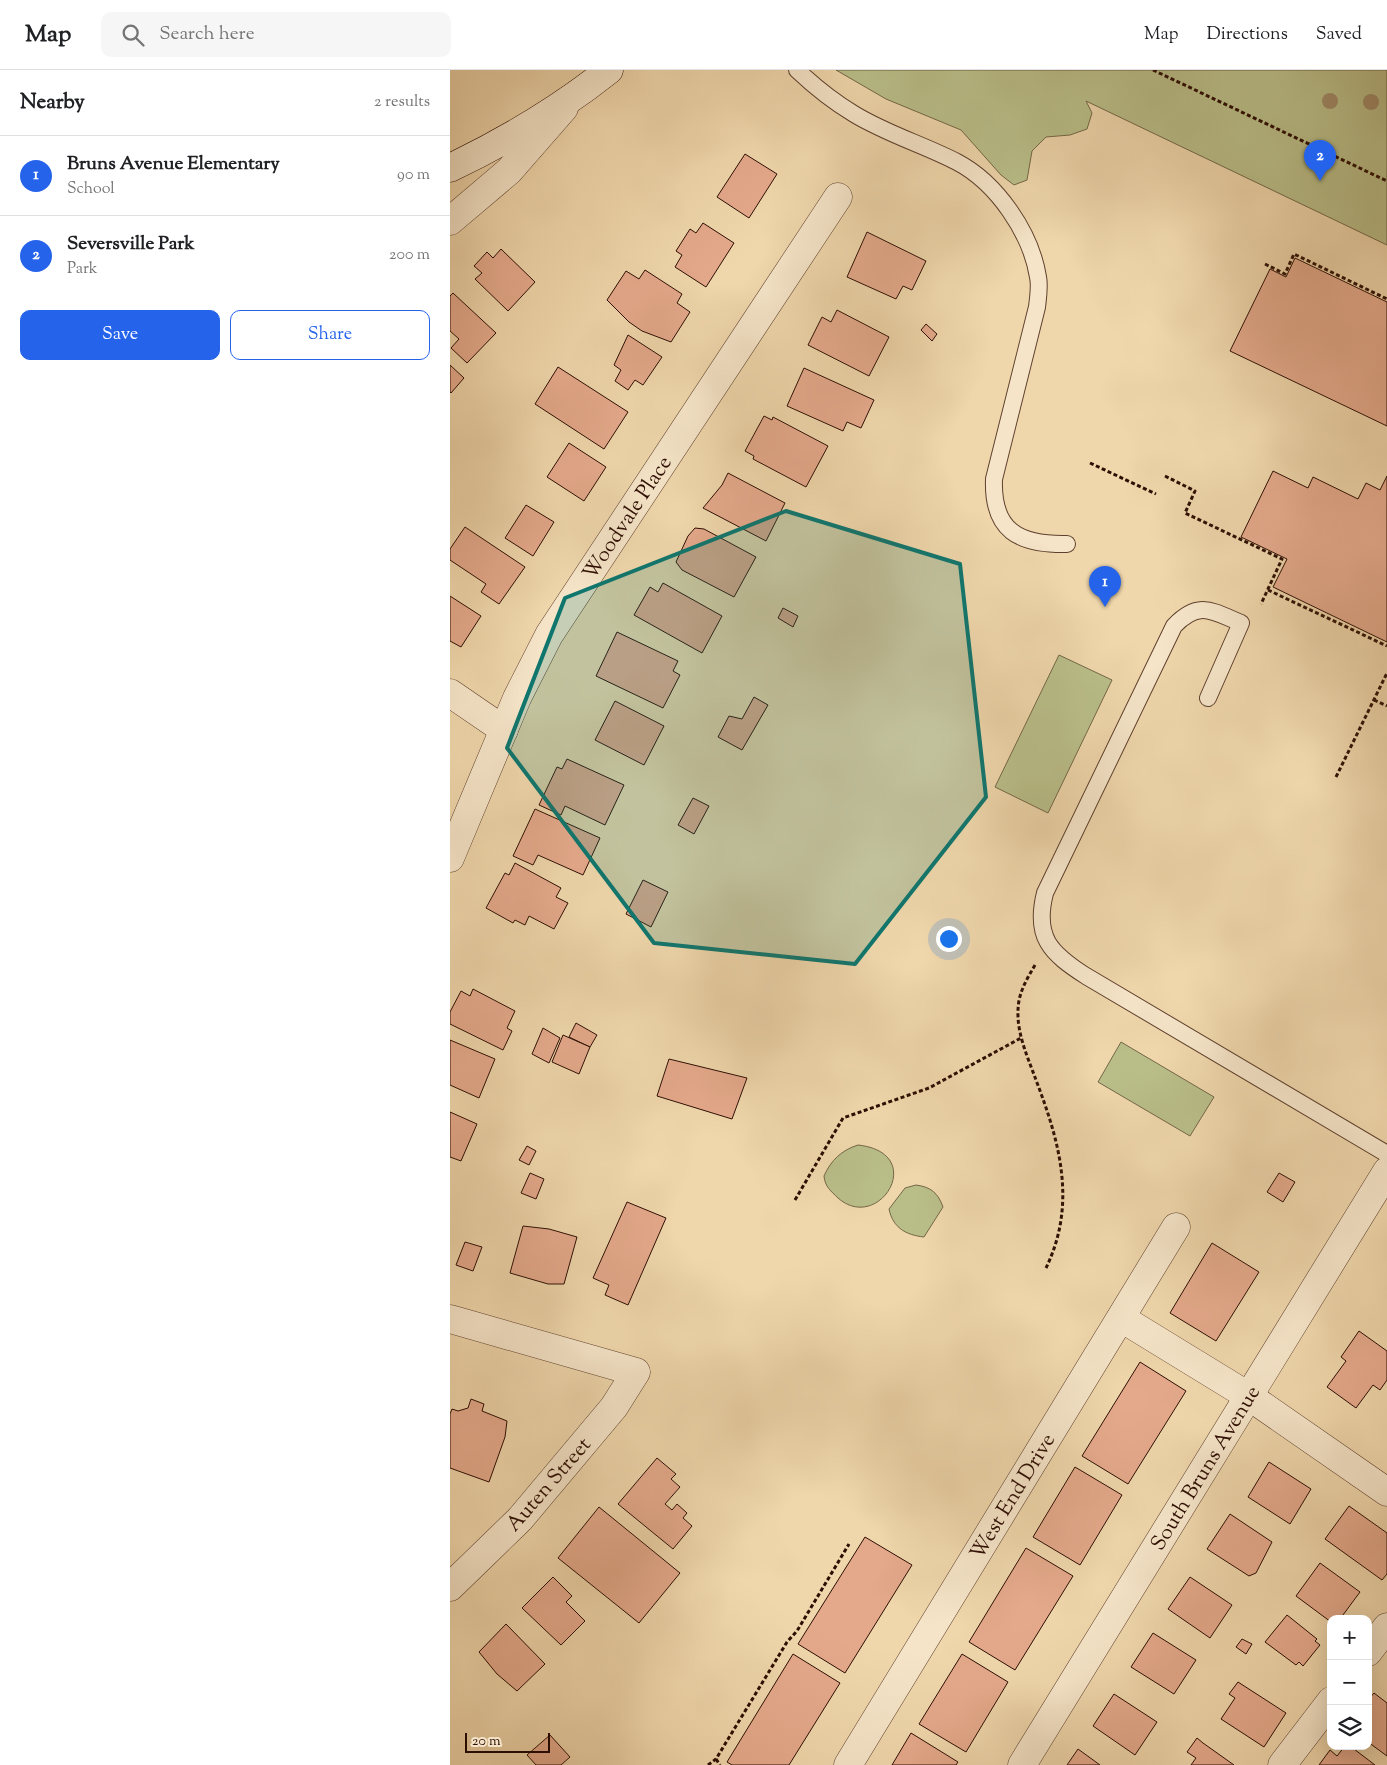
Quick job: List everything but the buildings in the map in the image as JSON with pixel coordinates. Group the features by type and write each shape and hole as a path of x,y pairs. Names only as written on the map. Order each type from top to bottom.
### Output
{"street":[{"path":"450,168 530,126 568,102 609,70"},
{"path":"450,221 509,171 568,102"},
{"name":"Woodvale Place","path":"450,858 517,698 549,635 838,196"},
{"path":"450,693 504,730"},
{"name":"South Bruns Avenue","path":"1022,1765 1250,1397 1387,1171"},
{"name":"West End Drive","path":"848,1765 1176,1227"},
{"path":"1121,1318 1250,1397 1387,1492"},
{"name":"Auten Street","path":"450,1319 636,1372 614,1407 520,1518 450,1587"},
{"path":"1372,1647 1387,1627"},
{"path":"1282,1765 1328,1705"}],"lane":[{"path":"797,70 815,87 854,114 959,163 987,185 1011,213 1029,246 1039,278 1037,307 994,479 993,501 1002,522 1018,536 1041,544 1066,544"},
{"path":"1208,698 1241,624 1209,610 1196,610 1185,615 1174,626 1045,893 1041,909 1042,929 1048,945 1059,958 1086,976 1387,1154"}],"path":[{"path":"1155,70 1387,182"},
{"path":"1265,264 1285,274 1294,254 1387,299"},
{"path":"1090,463 1156,494"},
{"path":"1165,476 1196,491 1185,513 1282,559 1261,604"},
{"path":"1268,590 1387,646"},
{"path":"1336,777 1387,673"},
{"path":"1374,700 1387,706"},
{"path":"1036,965 1019,997 1018,1011 1021,1038 1052,1123 1062,1168 1063,1193 1059,1232 1046,1268"},
{"path":"795,1200 843,1118 929,1088 1021,1038"},
{"path":"708,1765 716,1759 787,1642 797,1631 849,1544"},
{"path":"716,1759 720,1765"}],"highlighted area":[{"path":"786,511 960,564 986,797 855,964 654,943 507,748 565,598"}],"green space":[{"path":"836,70 1387,70 1387,245 1086,101 1092,113 1087,129 1070,135 1046,137 1032,151 1027,180 1014,185 1001,175 961,130 886,99"},
{"path":"1059,655 1112,680 1048,813 995,787"},
{"path":"1121,1042 1214,1097 1190,1136 1098,1082"},
{"path":"858,1145 879,1151 891,1162 894,1175 890,1188 881,1199 868,1206 854,1206 838,1198 829,1188 824,1176 834,1160 842,1153"},
{"path":"916,1185 926,1187 933,1192 939,1198 943,1207 924,1237 906,1232 897,1226 889,1209 905,1188"}],"place":[{"name":"Seversville Park","path":"1320,181"},
{"name":"Bruns Avenue Elementary","path":"1105,607"}]}
